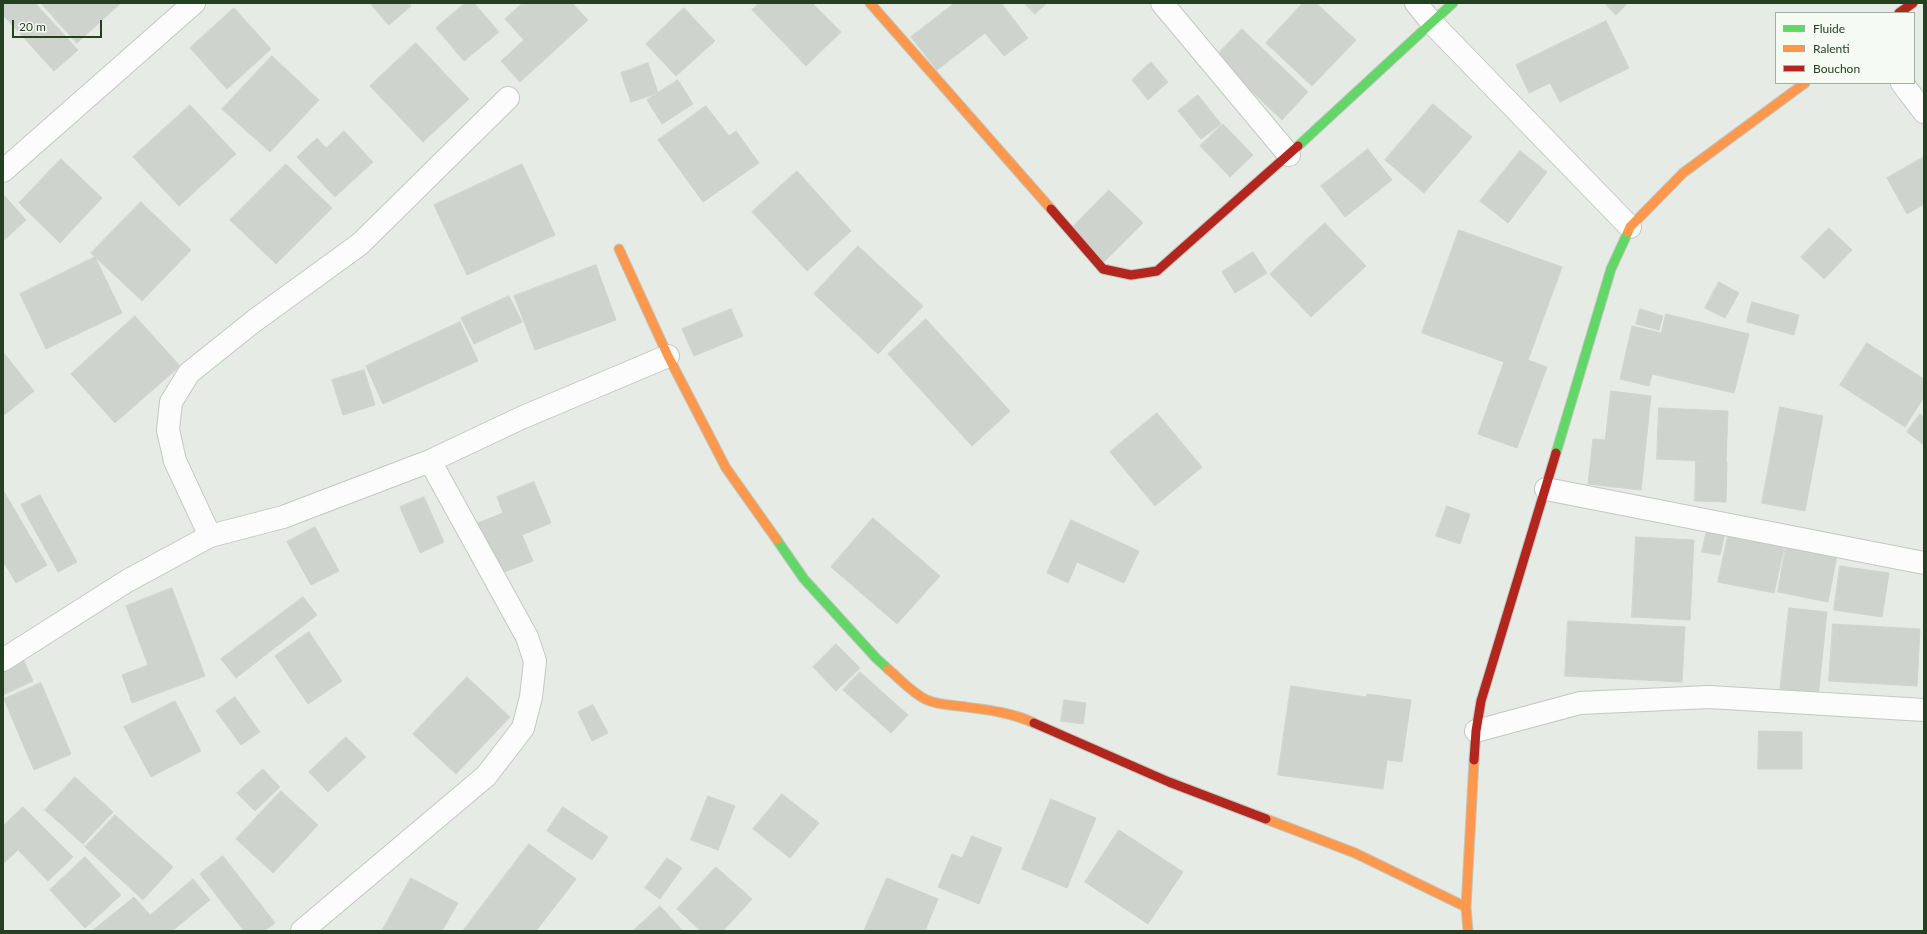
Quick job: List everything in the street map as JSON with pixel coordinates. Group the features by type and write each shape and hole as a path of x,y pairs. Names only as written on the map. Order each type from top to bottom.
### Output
{"street":[{"path":"3,171 194,3"},
{"path":"870,3 1103,269 1130,275 1157,271 1289,155 1453,3"},
{"path":"1162,3 1289,155"},
{"path":"1416,3 1432,23 1630,227"},
{"path":"1900,12 1913,3"},
{"path":"1468,931 1466,906 1476,731 1481,701 1611,269 1630,227 1683,173 1804,84"},
{"path":"1903,84 1924,112"},
{"path":"210,536 175,461 168,430 171,402 190,373 254,322 360,244 508,98"},
{"path":"619,249 668,356 726,468 804,579 876,658 911,689 927,700 943,704 984,709 1024,718 1169,782 1355,853 1466,906"},
{"path":"3,660 127,581 210,536 283,518 430,461 521,418 668,356"},
{"path":"302,931 486,776 523,728 531,697 535,661 527,637 430,461"},
{"path":"1546,489 1852,547 1924,563"},
{"path":"1476,731 1587,702 1709,697 1924,710"}],"building":[{"path":"3,3 35,3 78,50 54,71 3,15"},
{"path":"41,3 121,3 77,43"},
{"path":"370,3 409,3 411,6 389,25"},
{"path":"465,3 474,3 499,32 464,61 436,28"},
{"path":"523,3 572,3 588,20 520,82 501,61 524,40 505,19"},
{"path":"759,3 812,3 841,32 806,66 752,10"},
{"path":"955,3 1001,3 1028,38 1004,56 985,33 937,70 911,37"},
{"path":"1024,3 1047,3 1035,14"},
{"path":"1303,3 1316,3 1356,40 1312,86 1266,43"},
{"path":"1605,3 1628,3 1616,15"},
{"path":"234,8 271,49 227,89 190,48"},
{"path":"684,8 715,41 676,76 646,44"},
{"path":"1606,21 1629,68 1560,102 1550,83 1529,93 1516,65"},
{"path":"1242,29 1308,92 1282,120 1215,57"},
{"path":"416,43 469,99 423,142 370,86"},
{"path":"272,56 319,100 270,152 222,109"},
{"path":"1151,62 1168,82 1148,100 1132,80"},
{"path":"648,63 658,93 631,102 621,73"},
{"path":"678,80 693,104 662,124 647,100"},
{"path":"1198,95 1221,124 1201,139 1178,111"},
{"path":"1433,104 1472,137 1424,193 1385,160"},
{"path":"190,105 236,154 179,206 133,157"},
{"path":"706,106 729,136 736,131 759,163 703,202 658,140"},
{"path":"1223,124 1253,155 1230,177 1200,146"},
{"path":"344,131 373,162 335,197 297,157 317,138 326,148"},
{"path":"1368,149 1392,180 1345,217 1321,186"},
{"path":"1520,151 1547,172 1508,223 1480,201"},
{"path":"1924,157 1924,204 1907,214 1887,178"},
{"path":"61,159 102,198 60,243 19,203"},
{"path":"286,164 332,208 276,264 230,220"},
{"path":"522,164 555,235 467,275 434,205"},
{"path":"797,171 851,231 807,271 752,212"},
{"path":"1109,190 1143,223 1101,265 1067,233"},
{"path":"3,194 26,220 3,241"},
{"path":"141,202 191,250 142,301 91,253"},
{"path":"1325,223 1366,266 1311,317 1270,274"},
{"path":"1829,228 1852,250 1824,279 1801,257"},
{"path":"1459,230 1562,267 1528,360 1547,367 1517,448 1478,434 1504,362 1422,333"},
{"path":"858,246 923,306 878,354 814,294"},
{"path":"1253,252 1267,273 1235,293 1222,272"},
{"path":"95,257 122,313 46,349 20,294"},
{"path":"596,265 616,320 535,350 514,296"},
{"path":"1719,282 1739,293 1725,318 1705,308"},
{"path":"509,296 522,322 474,344 461,318"},
{"path":"1752,302 1799,315 1794,335 1747,322"},
{"path":"731,309 743,336 694,356 682,329"},
{"path":"1640,309 1663,316 1659,330 1636,324"},
{"path":"1666,314 1749,334 1734,393 1652,374 1649,386 1620,379 1632,326 1661,333"},
{"path":"135,316 180,366 115,423 71,374"},
{"path":"926,319 1010,411 972,446 888,354"},
{"path":"460,322 478,361 383,404 366,366"},
{"path":"1867,343 1924,379 1924,397 1905,427 1840,385"},
{"path":"3,352 34,391 3,416"},
{"path":"364,370 375,405 343,415 332,380"},
{"path":"1611,391 1651,396 1641,490 1588,484 1593,439 1605,440"},
{"path":"1780,407 1823,416 1805,511 1762,503"},
{"path":"1659,408 1728,411 1726,462 1657,459"},
{"path":"1157,413 1202,467 1155,506 1110,452"},
{"path":"1920,414 1924,417 1924,445 1907,432"},
{"path":"1696,461 1727,462 1726,502 1695,501"},
{"path":"534,482 551,523 522,535 533,561 494,576 473,525 503,513 497,497"},
{"path":"3,490 47,565 16,583 3,561"},
{"path":"40,495 77,562 58,572 21,505"},
{"path":"424,497 444,542 420,553 400,507"},
{"path":"1447,506 1470,514 1460,544 1436,536"},
{"path":"873,518 940,576 897,624 831,567"},
{"path":"1071,520 1139,551 1124,583 1077,562 1068,583 1047,573"},
{"path":"315,527 339,571 311,585 287,542"},
{"path":"1707,530 1725,533 1720,555 1702,552"},
{"path":"1729,531 1785,543 1774,593 1718,582"},
{"path":"1636,537 1694,540 1690,620 1632,617"},
{"path":"1786,545 1837,555 1828,602 1778,592"},
{"path":"1840,566 1889,573 1882,617 1834,610"},
{"path":"172,588 205,676 132,703 122,675 148,665 126,606"},
{"path":"303,597 317,615 236,678 221,659"},
{"path":"1789,608 1827,612 1817,707 1779,702"},
{"path":"1568,621 1685,627 1682,682 1565,676"},
{"path":"1833,624 1920,629 1917,686 1829,681"},
{"path":"309,632 342,681 308,704 275,656"},
{"path":"836,644 860,668 836,691 813,667"},
{"path":"20,652 33,681 3,695 3,660"},
{"path":"860,672 908,715 891,733 843,690"},
{"path":"467,677 510,717 456,774 413,734"},
{"path":"41,683 71,754 34,770 4,699"},
{"path":"1291,686 1366,697 1367,694 1411,700 1402,762 1387,760 1383,789 1278,775"},
{"path":"235,697 260,732 241,745 216,711"},
{"path":"1064,700 1086,703 1083,724 1061,721"},
{"path":"175,701 201,751 151,777 124,727"},
{"path":"593,705 608,733 592,741 578,712"},
{"path":"1759,731 1802,732 1802,769 1758,769"},
{"path":"346,737 366,757 328,792 309,772"},
{"path":"263,769 280,787 255,811 237,793"},
{"path":"75,777 113,812 83,844 45,810"},
{"path":"281,791 318,825 273,873 236,839"},
{"path":"782,794 819,823 790,858 753,829"},
{"path":"708,796 735,806 718,850 691,840"},
{"path":"1051,799 1096,818 1067,888 1022,869"},
{"path":"23,807 73,857 48,881 18,850 3,864 3,826"},
{"path":"563,807 608,837 592,860 547,831"},
{"path":"115,815 173,867 143,900 85,847"},
{"path":"1119,830 1183,872 1148,924 1085,882"},
{"path":"972,836 1002,848 979,904 938,887 952,854 962,858"},
{"path":"529,844 576,879 536,931 463,931"},
{"path":"223,856 275,923 264,931 244,931 200,874"},
{"path":"85,857 121,895 85,928 50,890"},
{"path":"667,858 682,868 660,899 645,888"},
{"path":"716,867 752,899 723,931 701,931 677,909"},
{"path":"411,878 458,903 442,931 382,931"},
{"path":"887,878 938,899 925,931 864,931"},
{"path":"193,879 210,900 172,931 92,931 134,897 150,915"},
{"path":"660,906 683,931 633,931"}],"traffic: fast":[{"path":"1298,146 1453,3"},
{"path":"1556,453 1611,269 1628,232"},
{"path":"777,540 804,579 876,658 888,669"}],"traffic: slow":[{"path":"870,3 1051,209"},
{"path":"1628,232 1630,227 1683,173 1804,84"},
{"path":"619,249 668,356 726,468 777,540"},
{"path":"888,669 916,694 931,702 1001,712 1034,723"},
{"path":"1468,931 1466,907 1474,760"},
{"path":"1266,819 1355,853 1466,907"}],"traffic: jam":[{"path":"1900,12 1913,3"},
{"path":"1051,209 1103,269 1131,275 1157,271 1298,146"},
{"path":"1474,760 1476,731 1481,701 1556,453"},
{"path":"1034,723 1169,782 1266,819"}]}
